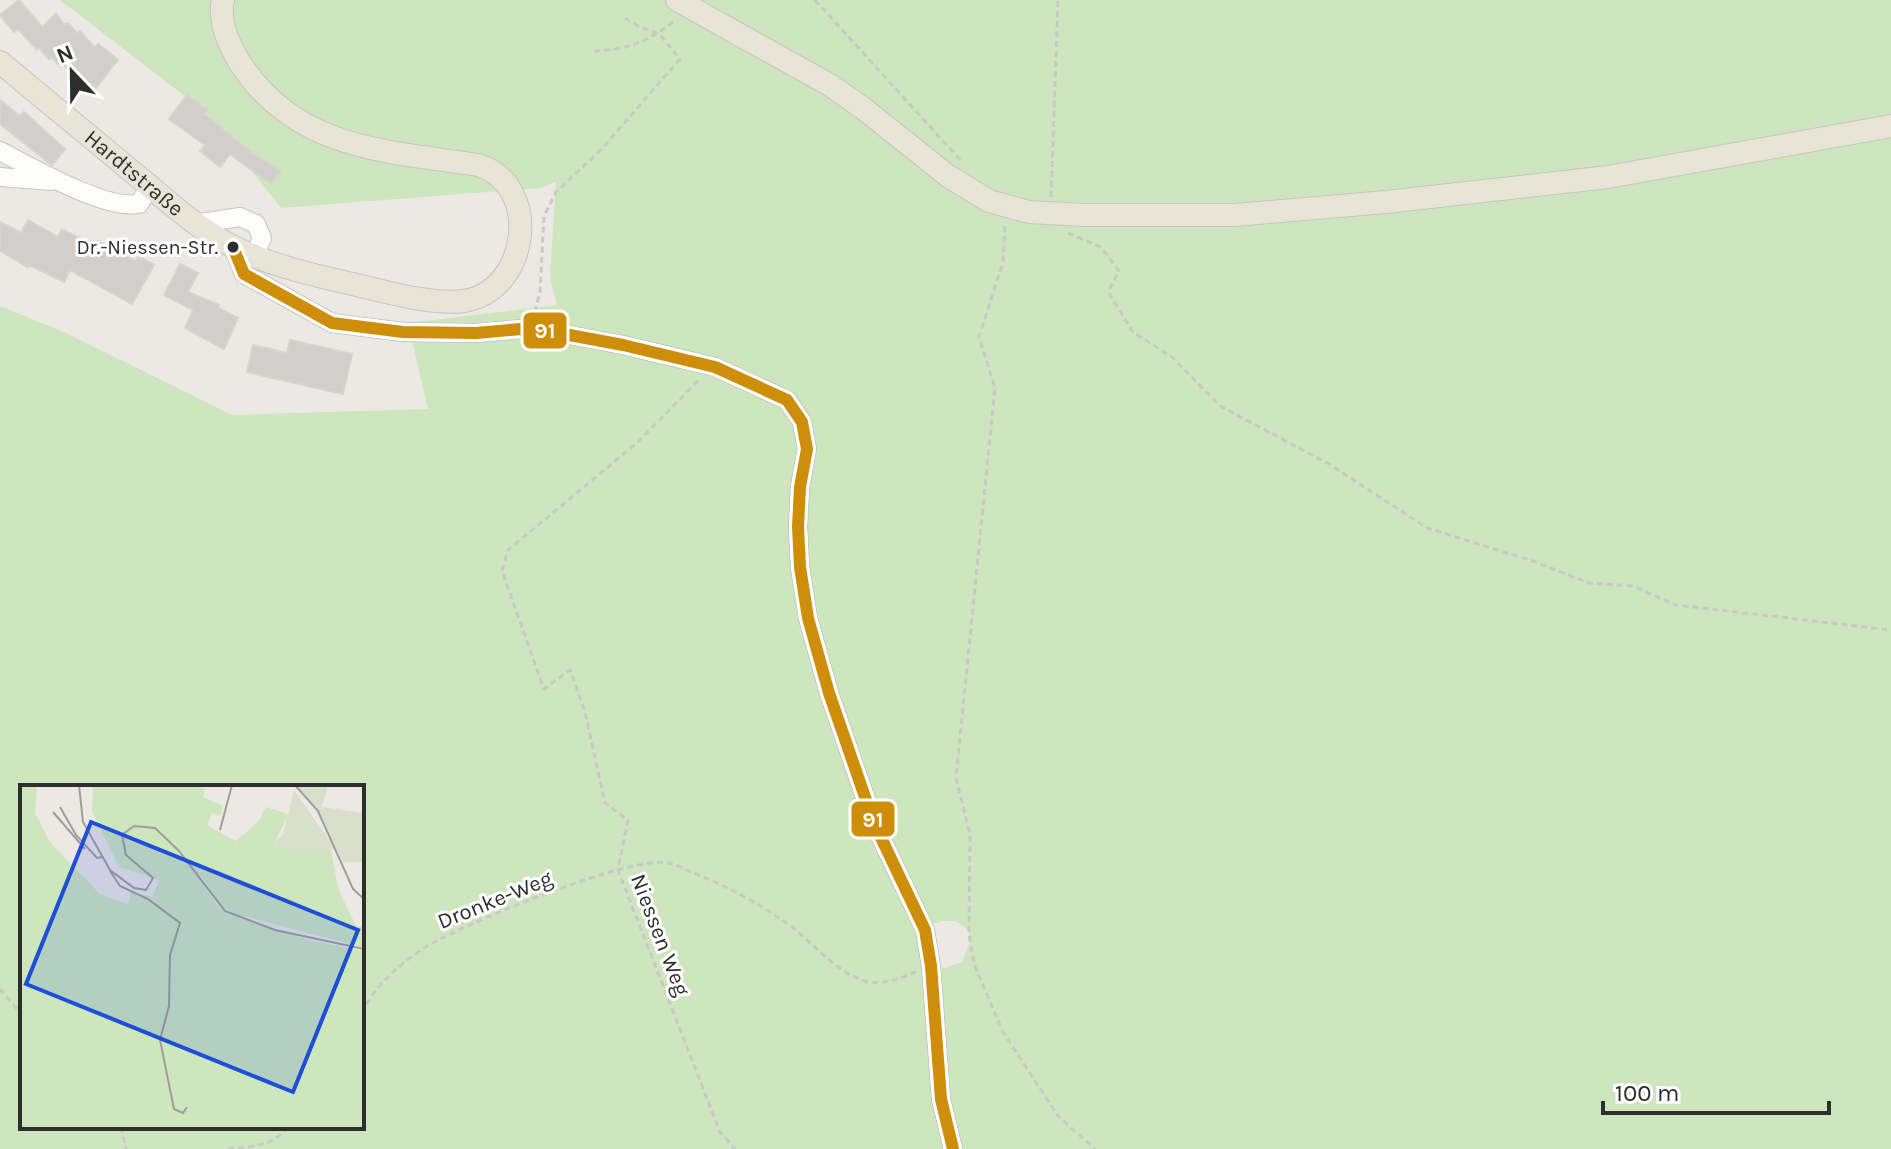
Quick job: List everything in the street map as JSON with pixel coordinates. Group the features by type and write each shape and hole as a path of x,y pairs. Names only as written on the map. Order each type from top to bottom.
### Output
{"main road":[{"name":"Hardtstraße","path":"0,62 194,224 244,252 290,269 427,299 463,301 488,291 502,279 520,245 520,217 505,182 488,168 364,148 337,139 291,116 263,94 238,60 225,33 223,0"},
{"path":"684,4 830,85 933,166 989,201 1029,212 1235,215 1386,202 1608,177 1891,126"}],"street":[{"path":"0,151 62,182 124,206 139,204 150,187"},
{"path":"0,177 62,182"},
{"path":"194,224 240,217 256,224 262,238 244,252 244,274 332,323 403,332 476,333 532,328 715,367 787,400 802,422 807,449 800,487 798,527 808,618 849,755 874,823 925,930 931,964 941,1099 953,1149"}],"path":[{"path":"815,0 967,167"},
{"path":"1058,0 1050,213 1067,233 1105,250 1119,271 1110,288 1110,295 1130,327 1173,358 1220,406 1329,464 1427,528 1533,561 1589,583 1633,586 1676,605 1891,630"},
{"path":"594,51 631,48 659,34 684,4"},
{"path":"532,328 540,292 544,216 556,192 599,152 680,59 659,34 621,16"},
{"path":"989,201 1005,224 1007,233 1003,262 979,337 995,388 956,778 970,834 969,934 974,964 1003,1032 1058,1116 1095,1149"},
{"name":"Niessen Weg","path":"683,395 637,443 508,550 502,571 544,689 570,670 585,712 605,803 628,820 618,870 720,1132 735,1149"},
{"name":"Dronke-Weg","path":"364,1009 401,966 438,940 524,903 644,863 668,863 746,897 793,928 825,957 865,981 894,981 931,964"},
{"path":"0,989 20,1013"},
{"path":"121,1129 126,1149"},
{"path":"228,1149 278,1140 287,1129"}],"green space":[{"path":"60,0 1891,0 1891,119 1606,171 1227,207 1081,209 1003,199 801,72 933,173 1047,221 1167,226 1411,207 1891,135 1891,1149 0,1149 0,306 66,333 232,415 428,409 408,323 557,305 550,277 556,182 540,188 281,208 204,111","holes":["955,921 968,930 970,942 962,962 944,968 935,965 930,925"]}],"building":[{"path":"19,0 42,27 56,14 65,25 68,23 77,33 80,31 95,48 98,44 118,60 95,89 51,57 49,59 39,48 37,50 18,29 14,32 0,15"},
{"path":"187,95 208,110 204,114 255,155 281,171 271,184 230,154 220,167 200,151 205,145 169,119"},
{"path":"0,100 20,116 24,112 65,149 52,165 0,124"},
{"path":"28,220 58,237 62,229 95,246 97,241 136,261 138,256 154,265 132,304 70,270 64,282 0,251 0,222 21,233"},
{"path":"180,264 198,273 188,292 219,305 218,308 238,318 224,349 185,328 193,310 164,295"},
{"path":"290,340 352,354 343,394 247,372 253,345 287,353"}],"transit line":[{"name":"91","path":"233,247 244,274 332,323 403,332 476,333 532,328 715,367 787,400 802,422 807,449 800,487 798,527 808,618 829,693 874,823 925,930 931,966 941,1099 953,1149"}],"place":[{"name":"Dr.-Niessen-Str.","path":"233,247"}]}
